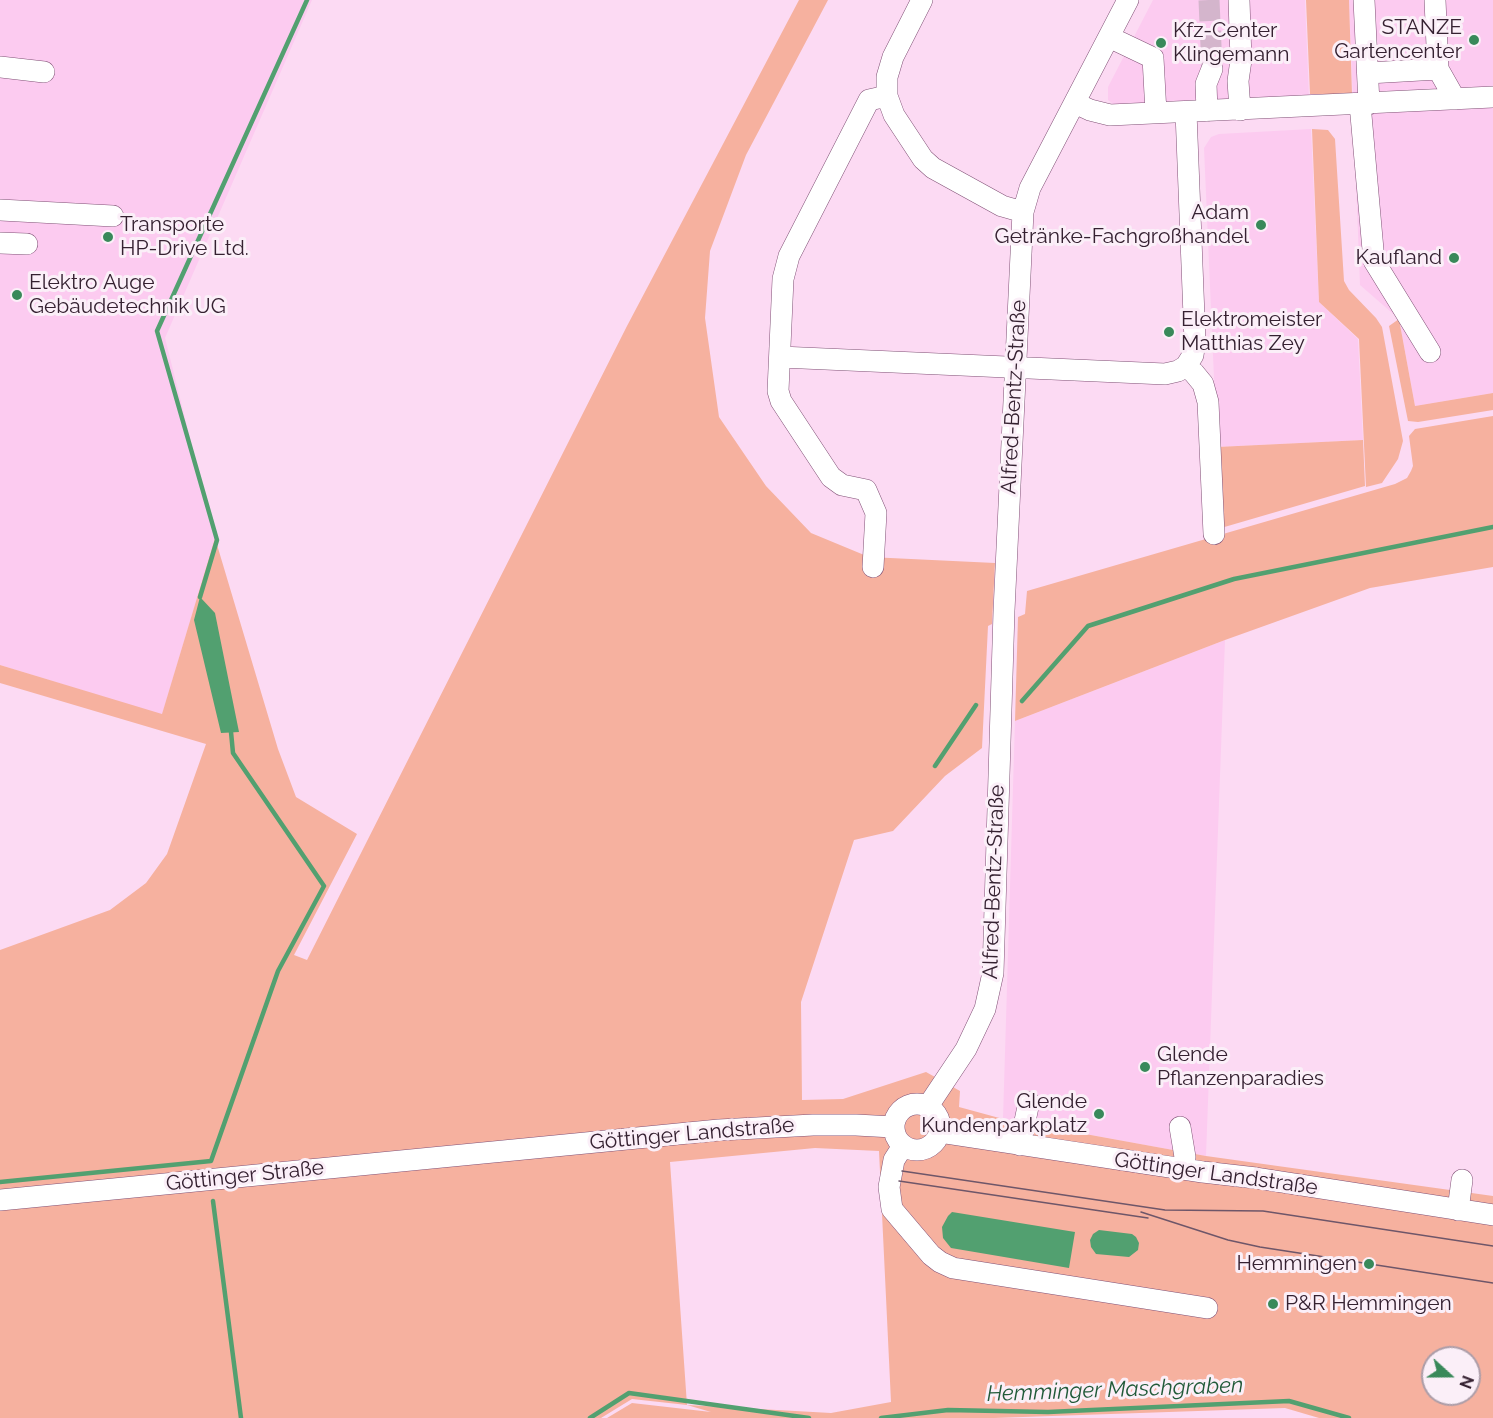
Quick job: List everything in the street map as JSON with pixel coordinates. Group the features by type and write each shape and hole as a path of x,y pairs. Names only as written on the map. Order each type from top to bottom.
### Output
{"street":[{"path":"922,0 893,57 887,77 886,96 894,115 923,159 933,168 1002,206 1023,212"},
{"name":"Alfred-Bentz-Straße","path":"928,1106 966,1049 985,1009 993,973 1003,622 1023,212 1030,188 1128,0"},
{"path":"1239,0 1240,110"},
{"path":"1364,0 1368,73 1365,104 1374,261 1430,352"},
{"path":"1435,0 1438,69 1455,99"},
{"path":"1109,37 1153,58 1156,113"},
{"path":"0,67 44,72"},
{"path":"1368,73 1438,69"},
{"path":"780,357 1016,369 1165,374 1178,371 1186,366 1194,355 1195,342 1197,112 1209,76 1238,81"},
{"path":"873,567 876,513 866,490 842,485 831,477 781,401 778,391 783,279 789,256 869,100 886,96"},
{"path":"1075,103 1110,115 1493,97"},
{"path":"0,210 113,216"},
{"path":"0,243 27,244"},
{"path":"1186,366 1203,384 1208,402 1214,534"},
{"path":"1020,1145 1029,1102"},
{"path":"918,1103 928,1106 937,1114 939,1120 940,1132 932,1145 926,1149 911,1150 903,1146 898,1142 893,1127 900,1110 918,1103"},
{"name":"Göttinger Landstraße","path":"490,1152 731,1130 813,1125 893,1127"},
{"path":"1180,1127 1185,1157 1184,1169"},
{"name":"Göttinger Landstraße","path":"940,1132 1493,1215"},
{"path":"903,1146 894,1160 889,1187 892,1209 931,1255 940,1262 953,1268 1207,1308"},
{"name":"Göttinger Straße","path":"0,1200 490,1152"},
{"path":"1458,1210 1462,1180"}],"shaded area":[{"path":"0,0 312,0 165,338 215,538 162,715 0,665"},
{"path":"799,0 828,0 746,155 710,251 705,318 719,417 766,486 811,533 869,557 995,563 992,624 988,626 982,748 945,776 893,831 854,840 801,1002 802,1100 843,1099 926,1072 960,1091 959,1107 1003,1119 1206,1156 1493,1196 1493,1418 1319,1418 1285,1408 994,1418 607,1418 632,1403 711,1412 687,1405 632,1399 601,1418 0,1418 0,950 110,910 146,883 167,854 206,744 0,683 0,665 162,714 215,538 278,749 296,797 357,834 294,955 307,960 627,326","holes":["815,1148 879,1151 891,1402 831,1413 687,1405 670,1162"]},
{"path":"1153,0 1305,0 1309,97 1118,106 1113,104 1108,100 1108,87"},
{"path":"1306,0 1349,0 1352,94 1310,94"},
{"path":"1349,0 1493,0 1493,393 1415,406 1399,319 1360,285"},
{"name":"Adam Getränke-Fachgroßhandel","path":"1311,129 1319,302 1358,339 1363,440 1217,447 1204,148 1211,137 1219,134"},
{"path":"1312,129 1328,130 1335,139 1344,281 1349,290 1382,327 1403,441 1398,459 1382,483 1366,487 1359,339 1319,302"},
{"path":"1399,319 1415,406 1493,393 1493,410 1418,422 1408,421 1389,326"},
{"path":"1493,416 1493,567 1370,588 1225,640 1015,721 1018,617 1025,614 1027,591 1395,484 1407,478 1413,466 1409,436 1415,429"},
{"path":"1363,440 1365,486 1221,528 1217,447"},
{"path":"200,597 215,613 239,732 221,733 194,620"},
{"path":"1225,640 1206,1156 1003,1119 1015,721"},
{"path":"952,1212 1075,1232 1069,1268 951,1248 943,1238 942,1227"},
{"path":"1099,1230 1132,1234 1139,1243 1138,1250 1129,1257 1096,1254 1091,1247 1090,1240"}],"waterway":[{"path":"200,597 217,540 157,331 307,0"},
{"path":"1022,701 1088,626 1234,579 1493,527"},
{"path":"935,766 976,705"},
{"path":"0,1182 211,1161 278,971 324,886 233,753 231,732"},
{"path":"213,1201 241,1418"},
{"name":"Hemminger Maschgraben","path":"590,1418 629,1393 809,1418"},
{"name":"Hemminger Maschgraben","path":"881,1418 948,1410 1048,1412 1289,1401 1349,1418"}],"tunnel":[{"path":"1209,0 1212,69"}],"tram line":[{"path":"902,1171 1165,1210 1263,1211 1493,1246"},
{"path":"899,1181 1148,1218"},
{"path":"1141,1212 1228,1240 1260,1247 1493,1283"}],"place":[{"name":"STANZE Gartencenter","path":"1474,40"},
{"name":"Kfz-Center Klingemann","path":"1161,43"},
{"name":"Adam Getränke-Fachgroßhandel","path":"1261,225"},
{"name":"Transporte HP-Drive Ltd.","path":"108,237"},
{"name":"Kaufland","path":"1454,258"},
{"name":"Elektro Auge Gebäudetechnik UG","path":"17,295"},
{"name":"Elektromeister Matthias Zey","path":"1169,332"},
{"name":"Glende Pflanzenparadies","path":"1145,1067"},
{"name":"Glende Kundenparkplatz","path":"1099,1114"},
{"name":"Hemmingen","path":"1369,1264"},
{"name":"P&R Hemmingen","path":"1273,1304"}]}
